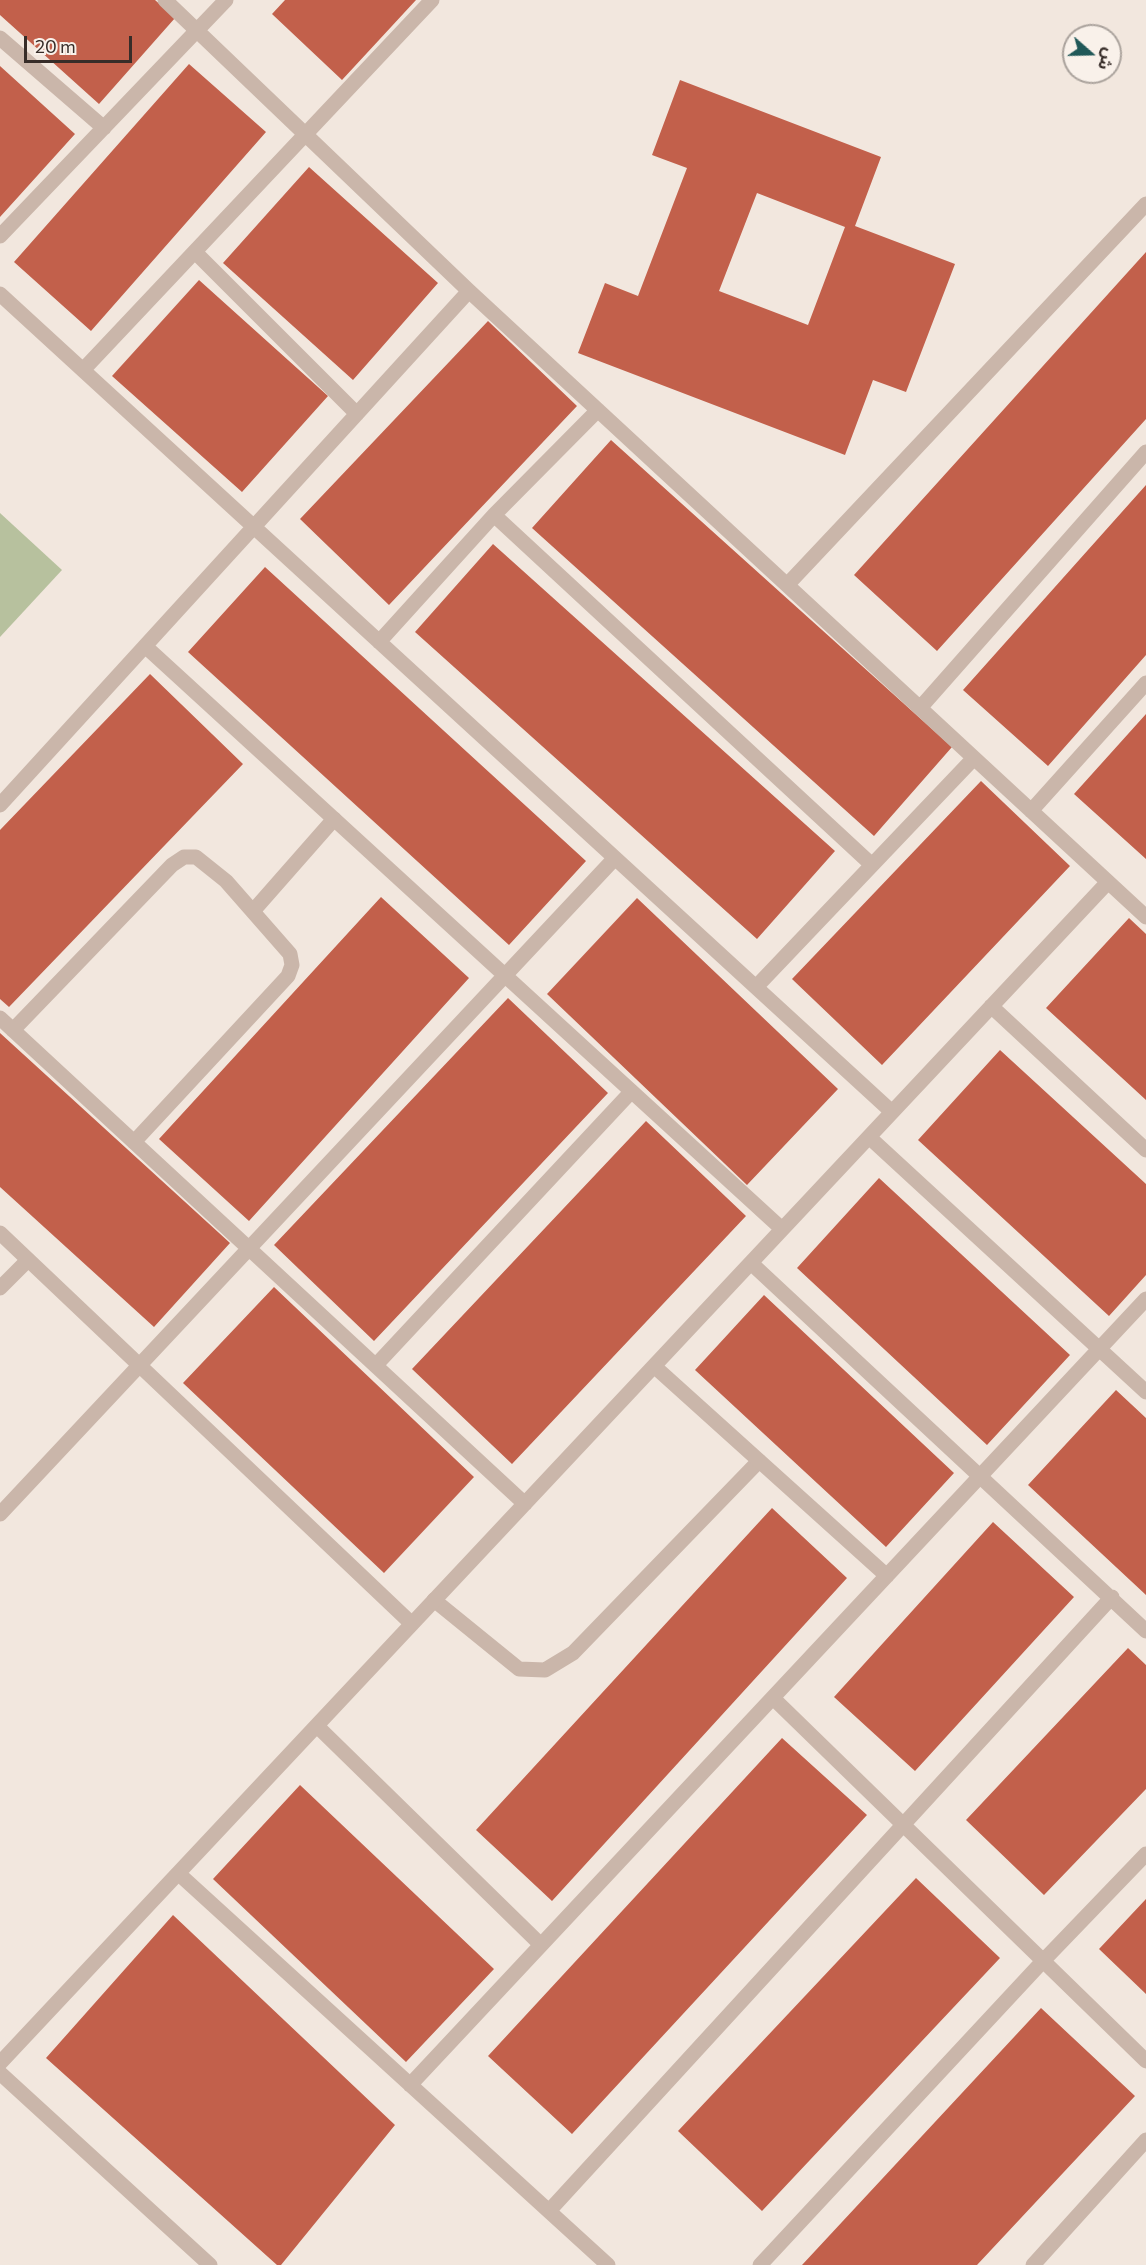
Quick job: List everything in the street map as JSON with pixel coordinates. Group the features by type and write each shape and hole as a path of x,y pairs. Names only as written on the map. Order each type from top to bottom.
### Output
{"street":[{"path":"165,0 198,29 469,291 1146,917"},
{"path":"0,236 226,0"},
{"path":"83,370 432,0"},
{"path":"0,38 104,128"},
{"path":"787,585 1146,204"},
{"path":"195,252 357,414"},
{"path":"0,805 469,291"},
{"path":"0,294 892,1112"},
{"path":"379,642 494,515 598,410"},
{"path":"920,708 1146,454"},
{"path":"494,515 872,865"},
{"path":"145,646 782,1229"},
{"path":"1031,811 1146,683"},
{"path":"756,987 974,758"},
{"path":"254,910 334,819"},
{"path":"12,1030 172,865 184,858 196,857 226,881 254,910 290,954 292,965 288,976 134,1142"},
{"path":"0,1514 615,858"},
{"path":"0,2064 1108,882"},
{"path":"991,1006 1146,1150"},
{"path":"0,1018 525,1504"},
{"path":"376,1365 631,1092"},
{"path":"869,1137 1146,1392"},
{"path":"0,1233 412,1624"},
{"path":"0,1288 28,1260"},
{"path":"750,1263 1146,1631"},
{"path":"410,2085 1146,1299"},
{"path":"654,1366 887,1576"},
{"path":"434,1600 519,1669 545,1670 573,1653 759,1461"},
{"path":"549,2211 1112,1597"},
{"path":"772,1698 1146,2061"},
{"path":"317,1726 541,1946"},
{"path":"760,2265 1043,1961 1146,1854"},
{"path":"179,1874 608,2265"},
{"path":"0,2073 210,2265"},
{"path":"1033,2265 1146,2140"}],"green space":[{"path":"0,513 62,570 0,637"}],"building":[{"path":"0,0 155,0 175,18 99,104 0,15"},
{"path":"285,0 416,0 342,80 272,14"},
{"path":"189,64 266,132 91,331 14,262"},
{"path":"0,66 75,134 0,217"},
{"path":"680,80 881,157 855,226 955,264 906,392 873,380 845,455 578,353 605,283 638,296 687,168 652,155","holes":["757,193 845,227 808,325 719,291"]},
{"path":"309,167 438,283 353,380 223,263"},
{"path":"1146,252 1146,419 937,651 854,575"},
{"path":"199,280 328,396 242,492 112,376"},
{"path":"488,321 577,406 389,605 300,519"},
{"path":"611,440 952,747 874,836 532,528"},
{"path":"1146,485 1146,655 1048,766 963,690"},
{"path":"493,544 835,851 757,939 415,632"},
{"path":"265,567 586,861 509,945 188,652"},
{"path":"150,674 243,764 9,1007 0,999 0,830"},
{"path":"1146,714 1146,859 1074,794"},
{"path":"981,781 1070,866 882,1065 792,979"},
{"path":"381,897 469,978 249,1221 159,1139"},
{"path":"637,898 838,1089 747,1185 547,994"},
{"path":"1129,918 1146,934 1146,1100 1046,1008"},
{"path":"508,998 608,1093 374,1341 274,1245"},
{"path":"0,1033 230,1243 154,1327 0,1187"},
{"path":"1000,1050 1146,1184 1146,1275 1109,1316 918,1140"},
{"path":"646,1121 746,1216 512,1464 412,1369"},
{"path":"879,1178 1070,1355 987,1445 797,1268"},
{"path":"274,1287 474,1477 384,1573 183,1383"},
{"path":"764,1295 954,1473 886,1547 695,1370"},
{"path":"1116,1390 1146,1418 1146,1595 1028,1485"},
{"path":"772,1508 847,1578 552,1901 476,1830"},
{"path":"993,1522 1074,1597 915,1771 834,1697"},
{"path":"1128,1648 1146,1665 1146,1789 1044,1895 966,1820"},
{"path":"782,1738 867,1815 572,2134 488,2056"},
{"path":"300,1785 494,1969 406,2062 213,1879"},
{"path":"916,1878 1000,1958 762,2211 678,2131"},
{"path":"1146,1899 1146,1994 1099,1949"},
{"path":"173,1915 395,2125 281,2265 277,2265 46,2058"},
{"path":"1041,2008 1135,2096 977,2265 802,2265"}]}
